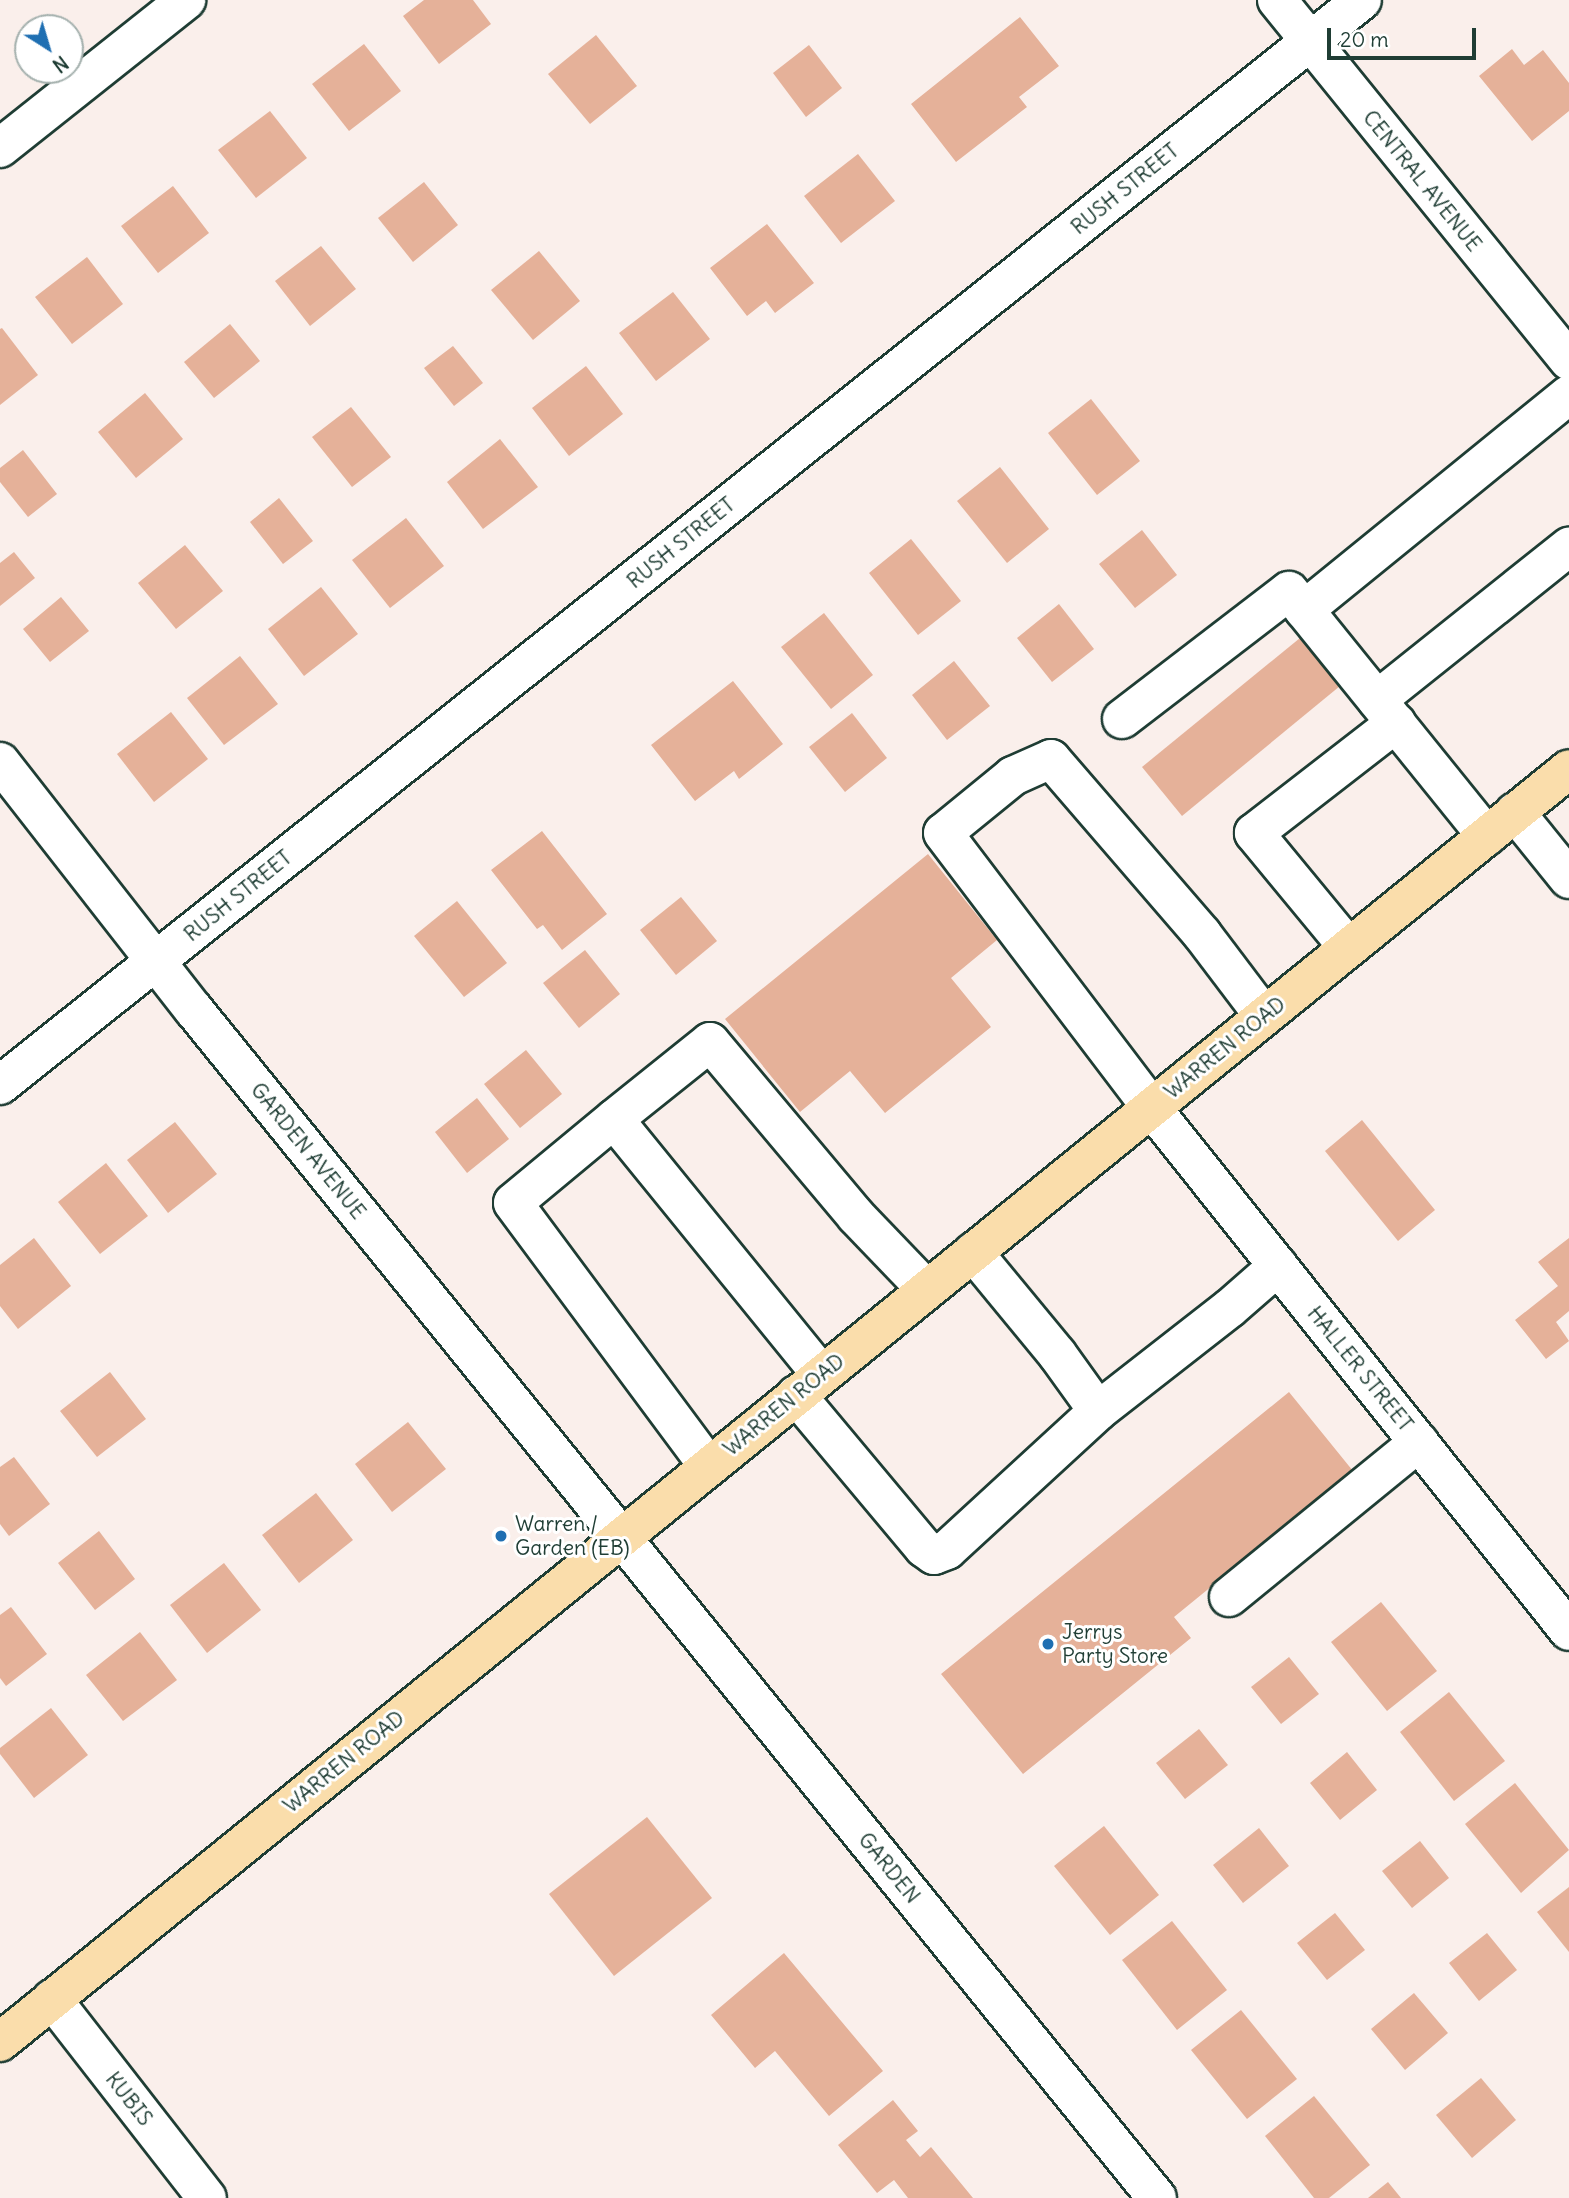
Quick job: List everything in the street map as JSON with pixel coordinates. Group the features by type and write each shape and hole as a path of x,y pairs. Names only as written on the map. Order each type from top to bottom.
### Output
{"main road":[{"name":"WARREN ROAD","path":"0,2042 1569,769"}],"street":[{"path":"0,148 186,0"},
{"name":"CENTRAL AVENUE","path":"1277,0 1569,360"},
{"name":"RUSH STREET","path":"0,1085 1362,0"},
{"path":"1304,610 1569,394"},
{"path":"1348,947 1254,833 1569,547"},
{"path":"1122,719 1289,591 1387,711 1501,824 1569,879"},
{"name":"HALLER STREET","path":"1265,1016 1202,934 1051,759 1013,776 970,808 943,833 1151,1107 1569,1631"},
{"name":"GARDEN AVENUE","path":"0,762 156,961 621,1537"},
{"path":"708,1466 513,1203 614,1119 710,1042 856,1216 926,1290"},
{"path":"614,1119 809,1384 924,1548 934,1555 947,1550 1098,1411 1230,1308 1278,1266"},
{"path":"973,1252 1057,1354 1098,1411"},
{"path":"1229,1597 1419,1443"},
{"name":"GARDEN","path":"621,1537 1157,2198"},
{"name":"KUBIS","path":"52,1999 207,2198"}],"building":[{"path":"424,0 473,0 491,24 439,64 403,16"},
{"path":"1020,17 1059,66 1019,97 1027,107 956,162 911,104"},
{"path":"596,35 637,86 590,124 548,74"},
{"path":"364,44 401,91 349,131 312,84"},
{"path":"809,45 842,88 806,117 773,73"},
{"path":"1512,49 1524,65 1543,50 1569,83 1569,111 1532,141 1479,76"},
{"path":"270,111 307,158 256,198 218,150"},
{"path":"858,154 895,201 841,243 804,196"},
{"path":"424,182 458,225 413,262 378,218"},
{"path":"173,186 209,233 158,273 121,226"},
{"path":"767,224 814,283 775,313 766,301 747,316 710,268"},
{"path":"321,246 356,289 310,326 275,281"},
{"path":"539,251 580,301 533,340 491,290"},
{"path":"87,257 123,304 72,344 35,297"},
{"path":"673,292 710,339 656,381 619,333"},
{"path":"230,324 260,361 214,398 184,362"},
{"path":"2,328 38,375 0,405 0,329"},
{"path":"453,346 483,383 454,406 424,368"},
{"path":"586,366 623,414 569,456 532,408"},
{"path":"145,393 183,439 136,478 98,432"},
{"path":"1091,399 1140,461 1097,495 1048,433"},
{"path":"351,407 391,457 352,487 312,437"},
{"path":"500,439 538,487 483,529 447,482"},
{"path":"23,450 57,494 28,517 0,482 0,468"},
{"path":"1000,467 1049,529 1007,563 957,501"},
{"path":"279,498 313,541 283,564 250,522"},
{"path":"406,518 444,566 390,608 352,560"},
{"path":"1142,530 1177,575 1135,608 1099,564"},
{"path":"911,539 961,601 918,635 869,573"},
{"path":"185,545 223,591 176,629 138,583"},
{"path":"14,552 35,578 0,606 0,563"},
{"path":"321,587 358,634 304,676 268,629"},
{"path":"61,597 89,631 50,662 23,629"},
{"path":"1059,604 1094,649 1052,682 1017,638"},
{"path":"824,613 873,675 831,709 781,647"},
{"path":"1300,638 1340,686 1182,816 1142,767"},
{"path":"240,656 278,704 224,745 187,698"},
{"path":"954,661 990,706 947,740 912,695"},
{"path":"733,681 783,744 739,779 734,771 695,801 651,745"},
{"path":"171,712 208,759 154,802 117,754"},
{"path":"852,713 887,758 845,792 809,747"},
{"path":"542,831 607,914 562,950 543,925 537,929 491,870"},
{"path":"928,854 997,940 951,978 991,1027 885,1113 850,1071 800,1112 725,1019"},
{"path":"681,897 717,941 676,975 640,930"},
{"path":"457,901 507,963 464,997 414,936"},
{"path":"585,950 620,994 579,1028 543,983"},
{"path":"526,1050 562,1094 520,1128 484,1084"},
{"path":"477,1098 509,1139 467,1173 435,1132"},
{"path":"1362,1120 1435,1210 1398,1241 1325,1151"},
{"path":"175,1122 217,1174 168,1213 127,1160"},
{"path":"106,1163 148,1216 100,1254 58,1202"},
{"path":"34,1238 71,1286 18,1329 0,1306 0,1265"},
{"path":"1569,1238 1569,1311 1556,1322 1569,1341 1546,1359 1515,1320 1558,1286 1538,1262"},
{"path":"110,1372 146,1419 97,1457 60,1411"},
{"path":"1289,1392 1353,1471 1174,1617 1191,1638 1023,1774 941,1674"},
{"path":"408,1422 446,1469 392,1512 355,1464"},
{"path":"14,1457 50,1504 9,1536 0,1524 0,1467"},
{"path":"316,1493 353,1540 299,1583 262,1535"},
{"path":"99,1531 135,1579 95,1610 58,1563"},
{"path":"224,1563 261,1610 207,1653 170,1605"},
{"path":"1381,1602 1437,1671 1387,1711 1331,1642"},
{"path":"11,1607 47,1654 6,1686 0,1678 0,1615"},
{"path":"140,1632 177,1680 123,1721 86,1675"},
{"path":"1289,1657 1319,1694 1281,1724 1251,1687"},
{"path":"1449,1692 1505,1761 1454,1801 1400,1732"},
{"path":"51,1708 88,1755 34,1798 0,1754 0,1748"},
{"path":"1199,1729 1228,1765 1185,1799 1156,1763"},
{"path":"1347,1752 1377,1790 1340,1820 1310,1783"},
{"path":"1515,1783 1569,1850 1521,1893 1465,1824"},
{"path":"647,1817 712,1898 614,1976 549,1894"},
{"path":"1104,1826 1159,1895 1110,1935 1054,1866"},
{"path":"1259,1828 1289,1866 1243,1903 1213,1865"},
{"path":"1420,1841 1449,1878 1412,1908 1382,1871"},
{"path":"1569,1887 1569,1952 1537,1912"},
{"path":"1335,1913 1365,1950 1327,1980 1297,1943"},
{"path":"1172,1921 1227,1990 1177,2030 1122,1960"},
{"path":"1487,1933 1517,1970 1479,2001 1449,1963"},
{"path":"784,1953 883,2071 829,2116 775,2051 755,2068 711,2015"},
{"path":"1414,1993 1448,2033 1405,2070 1371,2029"},
{"path":"1241,2010 1297,2079 1247,2119 1191,2050"},
{"path":"1481,2078 1516,2120 1472,2158 1436,2115"},
{"path":"1314,2096 1370,2165 1329,2198 1314,2198 1265,2136"},
{"path":"893,2100 918,2131 906,2140 920,2157 931,2147 973,2198 908,2198 894,2180 877,2193 838,2145"},
{"path":"1388,2182 1401,2198 1368,2198"}],"place":[{"name":"Warren / Garden (EB)","path":"501,1536"},
{"name":"Jerrys Party Store","path":"1048,1644"}]}
